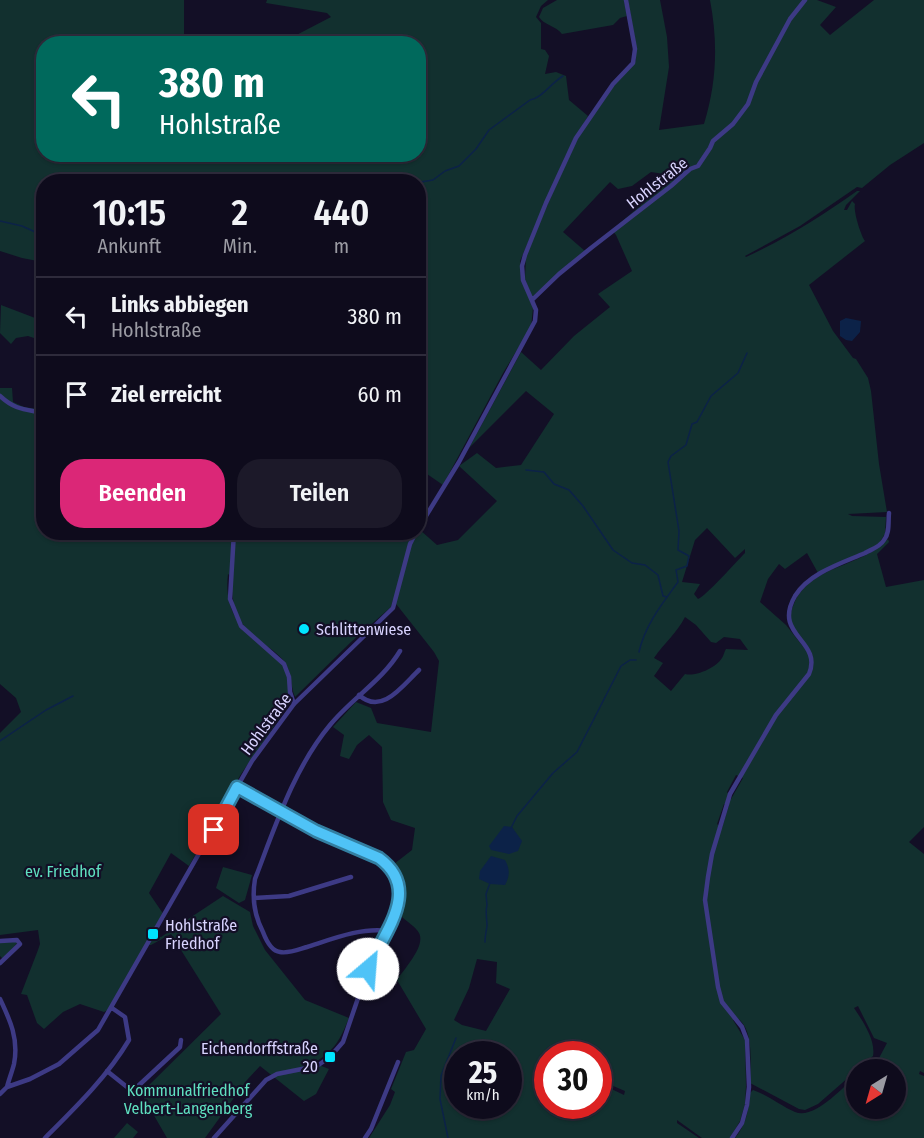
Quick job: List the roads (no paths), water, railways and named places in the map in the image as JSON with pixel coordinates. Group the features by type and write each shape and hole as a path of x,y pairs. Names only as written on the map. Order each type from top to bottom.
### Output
{"street":[{"path":"426,516 459,462 535,321 536,310 524,280 522,266 534,230 583,127 613,84 630,68 634,58 626,0"},
{"name":"Hohlstraße","path":"532,300 559,274 698,165 713,141 733,124 748,104 756,82 790,19 805,0"},
{"path":"0,396 11,406 36,412"},
{"path":"732,1138 742,1123 747,1105 747,1040 742,1027 722,1002 718,987 705,900 712,854 730,794 776,715 812,667 813,658 790,625 790,607 795,596 817,575 879,546 887,534 889,513"},
{"path":"234,540 230,598 242,626 284,664 294,704"},
{"name":"Hohlstraße","path":"0,1094 7,1087 59,1064 98,1030 252,761 294,704 393,608 412,540"},
{"path":"388,931 373,929 282,953 273,949 260,927 254,910 254,898 255,879 282,813 319,739 332,722 383,674 400,651"},
{"path":"359,695 368,702 381,703 390,698 419,670"},
{"path":"214,1138 266,1080 277,1074 317,1066 330,1057 343,1042 368,969 393,922 399,899 398,881 391,868 379,858 332,839 237,787"},
{"path":"254,898 289,896 351,877"},
{"path":"0,941 16,940 20,944 0,963"},
{"path":"0,999 10,1021 15,1040 15,1060 7,1087"},
{"path":"45,1138 107,1071 129,1040 125,1017 112,1008"},
{"path":"107,1071 127,1087 141,1085 180,1047 181,1040"},
{"path":"365,1138 371,1129 398,1062"}],"water":[{"path":"846,318 861,321 860,332 852,341 840,336 840,321"},
{"path":"504,826 512,827 522,841 518,851 509,854 491,850 489,846"},
{"path":"491,856 505,860 507,863 509,873 505,885 490,884 479,879 480,871"}],"waterway":[{"path":"426,181 433,180 445,171 459,166 476,149 489,130 539,96 563,76"},
{"path":"0,221 22,226 36,232"},
{"path":"639,652 650,624 678,582 676,570 687,566 689,556 678,550 679,531 668,462 671,456 686,445 692,424 697,422 711,396 738,373 747,353"},
{"path":"526,470 544,472 554,484 569,490 583,506 613,550 632,563 645,565 658,575 663,596 667,597"},
{"path":"511,828 517,816 553,773 577,752 621,666 630,660 636,660"},
{"path":"0,741 46,710 73,696"},
{"path":"485,942 486,894 490,883"},
{"path":"448,1138 440,1099 441,1076 456,1038"}],"place":[{"name":"Schlittenwiese","path":"304,629"},
{"name":"Hohlstraße Friedhof","path":"153,934"},
{"name":"Eichendorffstraße 20","path":"330,1057"}],"park label":[{"name":"ev. Friedhof","path":"63,871"},
{"name":"Kommunalfriedhof Velbert-Langenberg","path":"188,1099"}]}
